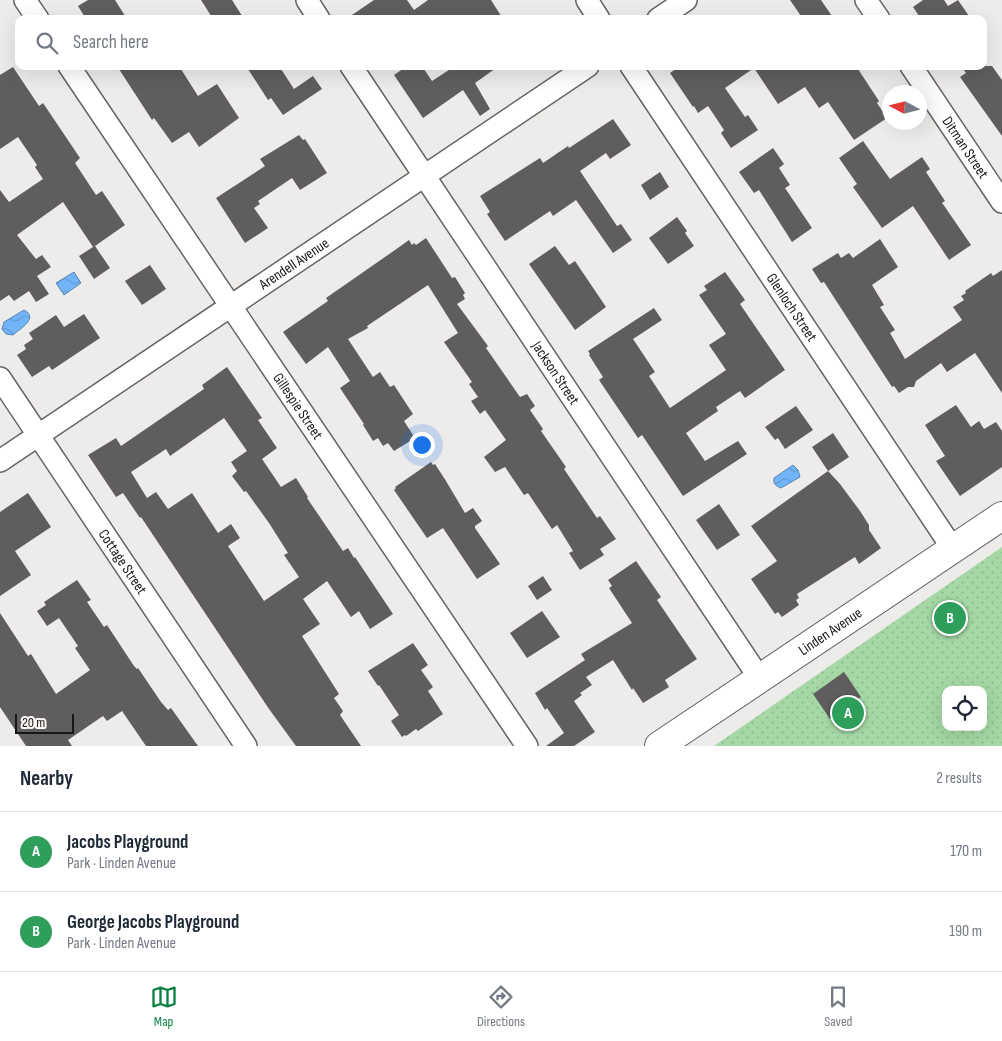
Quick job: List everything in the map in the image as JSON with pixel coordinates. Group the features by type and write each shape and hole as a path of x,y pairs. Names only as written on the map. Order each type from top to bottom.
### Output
{"street":[{"path":"25,0 35,15"},
{"path":"307,0 316,15"},
{"path":"587,0 596,15"},
{"path":"664,15 686,0"},
{"path":"866,0 876,15"},
{"name":"Gillespie Street","path":"73,70 527,746"},
{"name":"Jackson Street","path":"354,70 760,678"},
{"name":"Arendell Avenue","path":"0,462 582,70"},
{"name":"Glenloch Street","path":"634,70 953,548"},
{"name":"Ditman Street","path":"914,70 1002,202"},
{"name":"Cottage Street","path":"0,378 246,746"},
{"name":"Linden Avenue","path":"660,746 1002,516"}],"green space":[{"path":"1002,547 1002,746 714,746"}],"water":[{"path":"74,272 81,283 64,295 56,283"},
{"path":"24,310 30,316 27,323 13,335 6,334 2,329 4,322"},
{"path":"793,465 798,470 800,477 781,488 776,486 774,478"}],"building":[{"path":"88,0 115,0 124,15 84,15 78,6"},
{"path":"201,0 232,0 241,15 210,15"},
{"path":"374,0 407,0 414,10 428,0 491,0 500,15 352,15"},
{"path":"790,0 821,0 831,15 800,15"},
{"path":"923,0 944,0 948,6 958,0 968,15 918,15 913,7"},
{"path":"987,66 992,66 1002,80 1002,136 960,77 966,73 964,70 987,70"},
{"path":"13,67 39,106 43,103 80,158 75,163 96,195 102,191 125,225 95,246 110,268 94,279 79,256 93,247 63,202 17,235 36,259 42,255 51,267 37,276 49,294 36,302 29,291 14,301 9,295 0,301 0,190 9,202 43,179 35,167 37,165 18,137 0,149 0,75"},
{"path":"120,70 182,70 198,96 217,84 239,118 199,147 189,132 172,143 154,118 152,120"},
{"path":"249,70 282,70 294,89 313,76 322,89 283,115 271,98 268,100"},
{"path":"401,70 425,70 432,81 449,70 493,70 475,83 490,109 480,116 463,90 423,118 394,75"},
{"path":"674,70 751,70 725,88 745,117 748,115 758,130 731,148 721,133 724,130 708,106 698,113 670,73"},
{"path":"755,70 859,70 879,101 877,103 882,110 882,121 854,140 828,102 819,108 805,87 778,104"},
{"path":"613,119 631,145 610,159 606,153 580,171 617,226 621,224 632,240 613,253 576,200 553,216 550,211 505,241 487,214 490,212 480,196 540,158 543,163 568,146 569,148"},
{"path":"299,135 303,140 305,139 327,173 300,190 292,178 258,201 260,204 254,208 268,228 245,243 216,198 265,166 260,159"},
{"path":"863,141 890,179 922,157 930,169 926,172 945,201 942,203 971,245 949,260 913,206 882,228 853,187 857,184 839,158"},
{"path":"773,148 784,164 779,168 790,185 785,188 812,228 792,242 759,190 754,193 739,172"},
{"path":"660,172 669,187 650,200 641,185"},
{"path":"677,217 687,231 685,233 694,246 668,264 649,238"},
{"path":"426,238 452,278 455,277 465,293 463,295 465,299 457,304 488,346 486,348 520,397 527,394 535,406 530,410 543,429 541,431 566,467 564,469 597,518 600,516 616,539 600,549 604,555 580,570 569,553 573,551 557,525 552,529 528,493 524,495 505,467 495,472 484,457 506,440 485,410 480,414 471,401 478,397 469,384 472,382 444,342 458,333 428,285 367,326 368,328 348,339 373,377 380,372 390,387 394,385 413,414 404,421 415,438 394,451 388,443 383,446 378,438 373,441 340,388 350,381 328,347 306,364 283,332 328,301 326,298 409,240 412,245 414,243 416,245"},
{"path":"880,239 898,267 872,285 884,305 880,307 895,330 890,333 905,359 962,320 953,307 964,300 961,296 966,293 965,291 991,273 993,276 1002,270 1002,393 975,353 947,372 941,363 916,381 914,387 908,387 899,393 894,386 892,387 824,282 821,283 812,269 838,253 841,258 849,253 853,258"},
{"path":"555,246 569,265 575,261 606,307 575,330 529,264"},
{"path":"150,265 166,289 142,305 125,281"},
{"path":"725,272 745,300 740,304 785,370 745,398 740,391 716,407 718,411 686,433 705,461 738,441 747,454 683,496 642,435 638,438 599,380 603,377 588,351 654,308 662,320 633,339 655,372 649,376 670,408 726,370 709,345 726,334 699,295 707,290 704,286"},
{"path":"84,314 100,338 52,370 49,366 32,377 17,355 26,349 24,345 33,339 29,333 56,315 64,327"},
{"path":"227,367 262,418 258,420 277,448 262,459 281,487 296,478 307,498 343,551 348,548 393,614 370,629 359,611 351,617 327,581 303,599 320,624 302,636 339,694 334,698 343,711 340,715 361,746 296,746 269,709 141,517 123,493 116,497 88,455 116,438 121,446 204,389 202,385","holes":["224,418 247,451 231,462 237,471 232,476 244,492 246,491 269,523 288,553 284,555 299,577 264,601 228,546 240,538 231,524 218,533 192,493 168,509 156,492 147,498 131,472 166,449 170,456"]},
{"path":"956,405 971,427 979,421 984,429 996,422 1002,431 1002,467 960,496 936,461 945,456 925,425"},
{"path":"796,406 813,430 785,449 778,438 775,440 765,427"},
{"path":"833,433 849,457 828,471 812,447"},
{"path":"431,462 433,465 435,464 465,513 473,508 482,521 475,528 500,564 477,579 443,528 427,538 394,490 395,487"},
{"path":"828,471 860,511 869,525 869,530 881,548 859,564 855,557 797,594 799,598 796,600 799,605 782,617 778,612 775,614 751,579 777,561 751,526"},
{"path":"28,493 51,527 15,551 31,575 0,596 0,512"},
{"path":"719,504 740,535 717,550 696,520"},
{"path":"636,561 661,597 657,600 697,659 665,680 669,687 643,703 633,688 632,690 613,660 586,677 592,685 580,693 582,695 574,701 595,732 574,746 546,746 564,733 547,708 545,710 535,693 585,660 581,654 632,623 609,588 612,586 608,580"},
{"path":"543,576 552,590 537,600 528,586"},
{"path":"77,580 91,600 87,602 104,627 107,625 161,702 168,710 171,708 198,746 146,746 122,711 107,721 103,716 68,740 72,746 26,746 0,707 0,613 28,656 31,654 56,694 90,670 75,648 78,646 59,618 47,626 37,611 46,605 44,602"},
{"path":"542,611 560,637 527,658 510,633"},
{"path":"413,643 428,665 421,670 433,687 428,691 443,714 418,731 416,729 402,737 391,721 399,715 368,671"},
{"path":"844,672 861,697 830,719 813,694"}],"place":[{"name":"George Jacobs Playground","path":"950,618"},
{"name":"Jacobs Playground","path":"848,713"}]}
